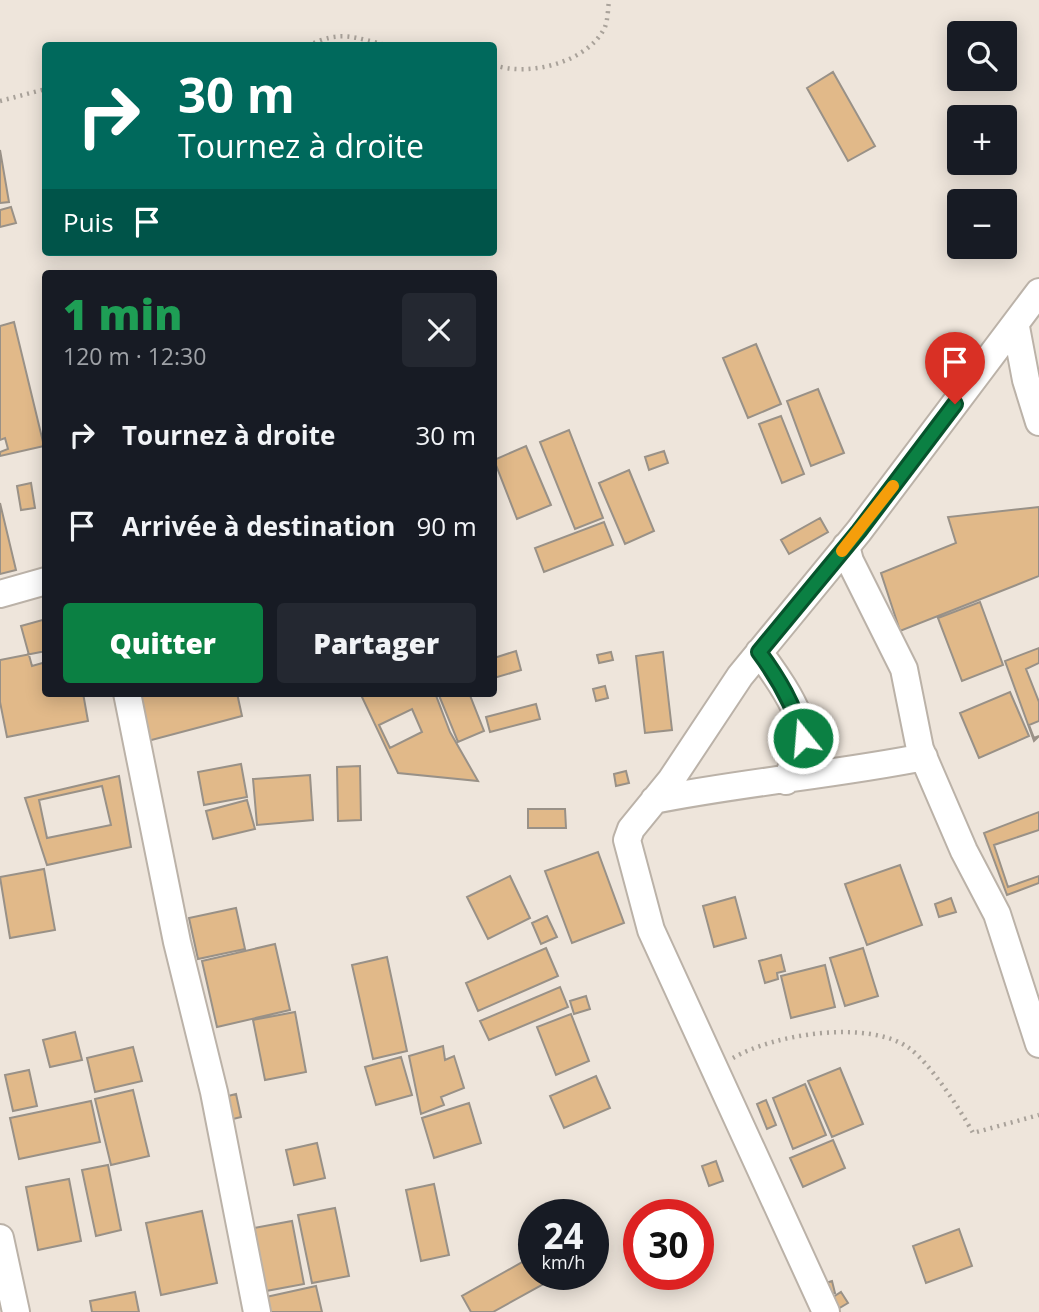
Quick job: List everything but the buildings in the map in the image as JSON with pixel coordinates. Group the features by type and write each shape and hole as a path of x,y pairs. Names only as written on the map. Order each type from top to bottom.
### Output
{"street":[{"path":"826,1312 651,930 628,851 631,829 759,652 846,546 1016,327 1039,292"},
{"path":"1016,327 1026,380 1039,422"},
{"path":"846,546 850,561 904,669 924,757 964,851 997,914 1039,1044"},
{"path":"0,594 42,582"},
{"path":"759,652 779,679 795,710 803,738 786,781"},
{"path":"128,697 177,942 214,1092 257,1312"},
{"path":"654,800 727,785 786,781 924,757"},
{"path":"0,1238 16,1312"}],"path":[{"path":"497,66 510,71 539,67 580,55 606,26 610,0"},
{"path":"315,42 329,35 355,35 377,42"},
{"path":"0,101 42,90"},
{"path":"715,1069 753,1047 782,1038 848,1034 880,1036 906,1046 923,1059 973,1133 1039,1115"}],"slow traffic":[{"path":"842,551 893,486"}],"route":[{"path":"803,738 795,710 779,679 759,652 859,531 955,404"}]}
